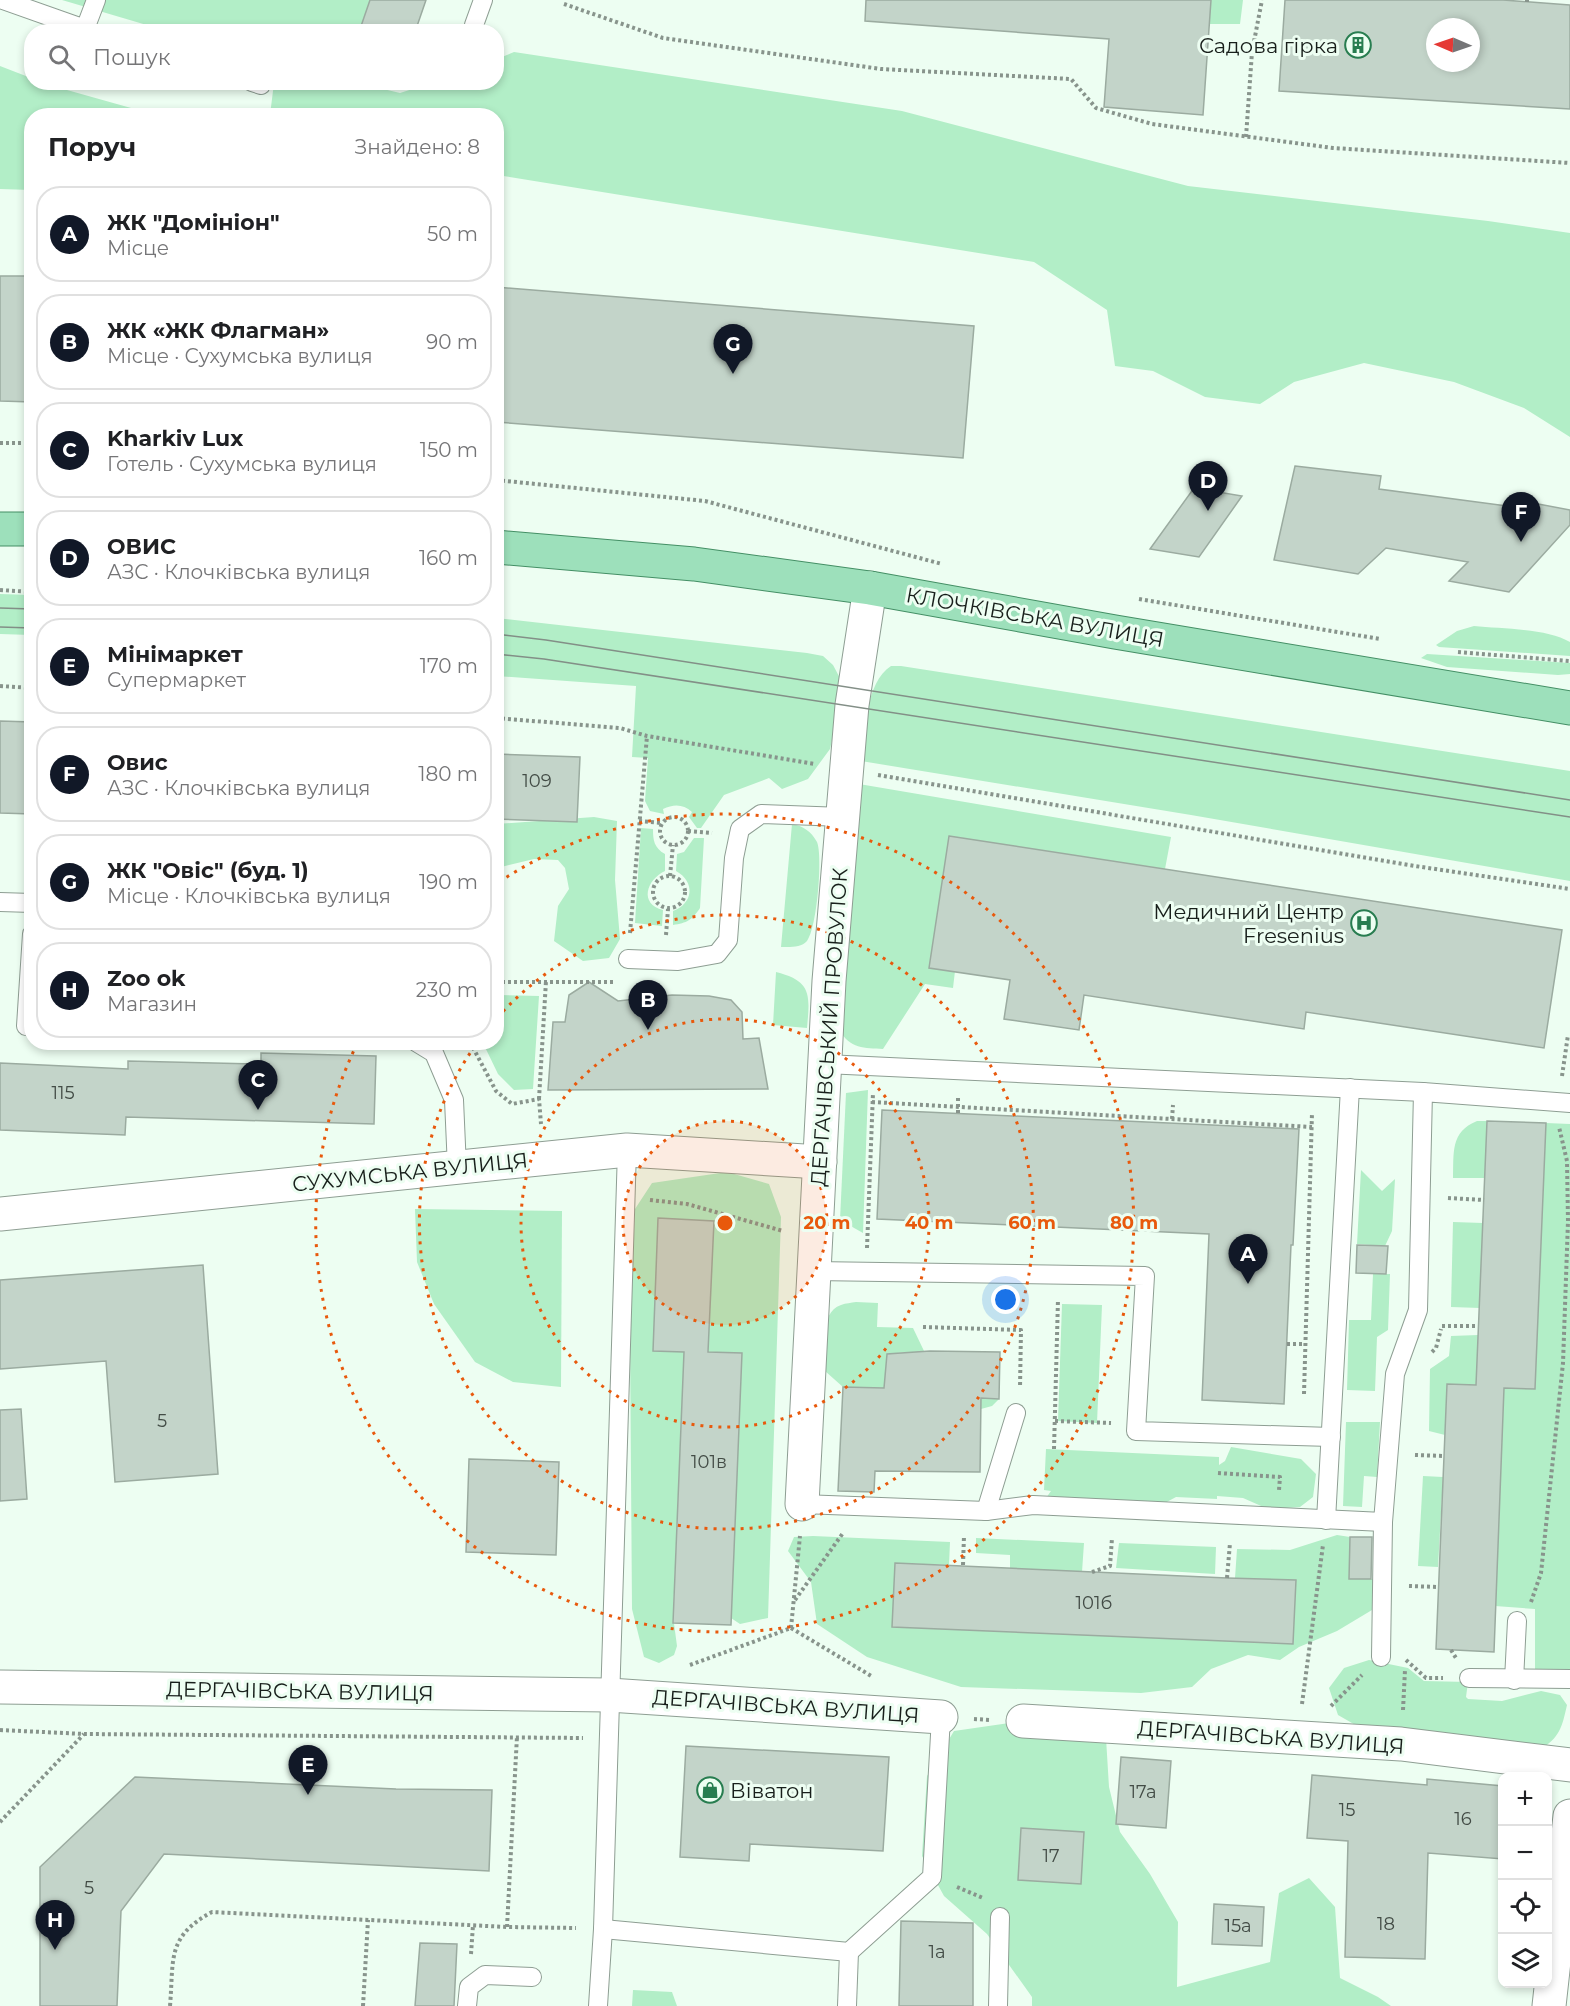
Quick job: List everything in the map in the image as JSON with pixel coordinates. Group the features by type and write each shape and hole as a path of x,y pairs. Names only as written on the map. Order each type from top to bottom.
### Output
{"main road":[{"path":"0,529 24,529"},
{"name":"КЛОЧКІВСЬКА ВУЛИЦЯ","path":"504,548 694,564 870,588 1115,632 1570,708"}],"street":[{"name":"ДЕРГАЧІВСЬКИЙ ПРОВУЛОК","path":"802,1504 829,981 852,705 870,588"},
{"name":"СУХУМСЬКА ВУЛИЦЯ","path":"0,1214 627,1150 820,1162"},
{"name":"ДЕРГАЧІВСЬКА ВУЛИЦЯ","path":"0,1688 609,1695 941,1717"},
{"name":"ДЕРГАЧІВСЬКА ВУЛИЦЯ","path":"1023,1721 1401,1744 1570,1765"},
{"path":"1549,2006 1570,1816"}],"lane":[{"path":"3,0 72,24"},
{"path":"90,24 96,0"},
{"path":"474,24 483,0"},
{"path":"628,959 678,961 717,954 728,940 734,858 740,829 761,814 843,817"},
{"path":"0,902 24,903"},
{"path":"429,1050 434,1053 454,1100 457,1168"},
{"path":"825,1064 1350,1088 1570,1103"},
{"path":"1326,1520 1350,1088"},
{"path":"1381,1656 1383,1522 1395,1374 1418,1310 1423,1092"},
{"path":"598,2006 603,1929 627,1150"},
{"path":"815,1256 866,1272 1145,1276 1136,1431 1330,1437"},
{"path":"986,1511 1016,1413"},
{"path":"802,1504 986,1511 1033,1505 1383,1522"},
{"path":"1514,1680 1518,1621"},
{"path":"1469,1678 1570,1679"},
{"path":"848,2006 849,1953 932,1877 941,1717"},
{"path":"998,2006 1000,1917"},
{"path":"603,1929 849,1953"},
{"path":"466,2006 470,1987 485,1975 532,1977"}],"path":[{"path":"1246,137 1252,52 1262,0"},
{"path":"564,4 663,38 881,69 1071,79 1096,108 1152,124 1333,148 1570,163"},
{"path":"0,443 24,443"},
{"path":"504,481 705,501 944,564"},
{"path":"0,590 24,592"},
{"path":"1135,598 1390,641"},
{"path":"1454,652 1570,661"},
{"path":"0,686 24,688"},
{"path":"504,719 620,728 647,736 1415,866 1570,890"},
{"path":"504,982 622,981 628,959 647,736"},
{"path":"639,821 661,823 673,816 678,817 686,822 688,836 682,843 668,844 662,837 661,823"},
{"path":"670,876 673,845"},
{"path":"670,876 679,880 685,888 685,894 684,899 677,906 668,909 657,904 652,894 659,879 670,876"},
{"path":"543,1158 539,1099 546,981"},
{"path":"474,1050 496,1091 512,1104 539,1099"},
{"path":"866,1272 874,1066"},
{"path":"872,1102 1312,1127"},
{"path":"958,1108 958,1113"},
{"path":"1302,1436 1312,1110"},
{"path":"1518,1621 1532,1601 1541,1573 1563,1363 1568,1221 1567,1161 1557,1120"},
{"path":"1299,1129 1304,1126"},
{"path":"1448,1187 1447,1198 1484,1200"},
{"path":"626,1197 687,1204 815,1256"},
{"path":"1054,1449 1059,1274"},
{"path":"1427,1356 1436,1348 1442,1326 1478,1326"},
{"path":"923,1327 1021,1330 1020,1392 1016,1413"},
{"path":"1287,1344 1305,1344"},
{"path":"1055,1421 1136,1424"},
{"path":"1414,1466 1415,1455 1444,1456"},
{"path":"1218,1473 1280,1477 1277,1518"},
{"path":"791,1628 802,1504"},
{"path":"1298,1738 1326,1520"},
{"path":"795,1600 846,1530"},
{"path":"963,1565 964,1532"},
{"path":"1092,1572 1110,1566 1112,1538"},
{"path":"1227,1578 1230,1544"},
{"path":"1408,1596 1409,1575"},
{"path":"1408,1586 1438,1587"},
{"path":"684,1667 791,1628"},
{"path":"791,1628 881,1681"},
{"path":"1298,1738 1381,1656 1405,1659 1426,1677 1469,1678"},
{"path":"1401,1744 1405,1659"},
{"name":"ДЕРГАЧІВСЬКА ВУЛИЦЯ","path":"941,1717 1023,1721"},
{"path":"0,1730 85,1734 608,1738"},
{"path":"0,1822 85,1734"},
{"path":"507,1927 517,1736"},
{"path":"932,1877 992,1901 1000,1917"},
{"path":"170,2006 174,1953 179,1938 193,1922 212,1912 507,1927 603,1929"},
{"path":"363,2006 368,1920"}],"green space":[{"path":"62,0 370,0 362,24 143,24"},
{"path":"1211,0 1243,0 1240,24 1209,24"},
{"path":"514,52 902,111 1188,186 1488,221 1570,233 1570,437 1524,408 1454,382 1364,363 1294,382 1260,404 1205,397 1153,371 1115,366 1107,310 1034,262 504,176 504,108 271,108 273,90 387,90 400,93 409,90 504,90 504,56"},
{"path":"0,66 24,75 24,90 67,90 131,108 24,108 24,190 0,189"},
{"path":"0,594 24,595 24,635 0,634"},
{"path":"504,619 807,653 823,656 833,665 841,680 837,718 830,749 808,779 782,789 769,778 724,795 701,828 697,828 689,817 692,812 689,809 682,806 671,806 663,809 664,814 650,811 645,801 648,758 632,757 636,686 504,677"},
{"path":"1474,626 1524,630 1560,637 1570,642 1570,656 1436,645 1457,631"},
{"path":"1427,654 1570,663 1570,674 1447,667 1421,658"},
{"path":"891,666 1570,771 1570,881 1191,815 861,761 865,723 871,696 882,674"},
{"path":"859,784 1171,837 1165,869 949,836 955,971 953,988 925,984 883,1049 858,1046 848,1041 840,1030"},
{"path":"594,817 617,821 615,880 620,939 609,958 583,961 554,941 558,906 569,889 565,868 558,860 534,859 504,866 504,823"},
{"path":"792,824 806,830 817,842 819,850 818,892 814,922 807,941 799,946 781,947"},
{"path":"641,828 653,829 655,843 658,849 665,854 665,871 653,880 648,892 651,903 663,910 662,926 635,923"},
{"path":"694,838 704,838 700,908 689,920 673,925 673,911 685,903 690,893 687,881 676,871 677,854 684,852"},
{"path":"776,972 796,980 806,991 808,998 807,1028 773,1025"},
{"path":"504,995 539,996 533,1089 514,1090 498,1074 486,1050 504,1050"},
{"path":"868,1090 863,1233 840,1220 846,1093"},
{"path":"1477,1121 1487,1121 1485,1178 1453,1178 1455,1144 1462,1131"},
{"path":"1546,1123 1570,1124 1570,1672 1535,1671 1535,1609 1495,1606 1504,1388 1535,1389"},
{"path":"1361,1170 1382,1191 1395,1179 1392,1231 1385,1246 1357,1244"},
{"path":"727,1172 769,1184 781,1217 768,1618 740,1624 731,1618 742,1354 708,1352 713,1221 654,1351 684,1352 673,1616 677,1646 674,1655 659,1663 644,1657 632,1609 630,1340 635,1209 652,1183"},
{"path":"415,1209 562,1211 561,1387 513,1382 475,1362 434,1304 417,1262"},
{"path":"1453,1222 1483,1223 1480,1308 1451,1307"},
{"path":"1373,1274 1390,1274 1388,1330 1377,1337 1375,1391 1347,1390 1349,1320 1371,1320"},
{"path":"856,1302 878,1303 877,1327 913,1328 924,1351 924,1397 999,1399 992,1406 981,1409 918,1408 901,1459 908,1352 887,1354 884,1388 843,1387 825,1371 824,1334 829,1316 841,1305"},
{"path":"1062,1304 1102,1305 1097,1423 1058,1421"},
{"path":"1478,1335 1477,1385 1447,1384 1445,1435 1429,1431 1430,1369 1449,1356 1451,1336"},
{"path":"1346,1422 1380,1422 1377,1477 1364,1476 1362,1507 1343,1506"},
{"path":"1231,1447 1301,1459 1316,1474 1313,1497 1300,1507 1268,1509 1243,1498 1217,1496 1217,1499 1176,1497 1163,1504 1046,1498 1051,1491 1044,1490 1046,1449 1219,1457 1219,1465 1225,1461"},
{"path":"1423,1476 1443,1477 1438,1567 1418,1566"},
{"path":"1337,1535 1350,1537 1350,1579 1377,1579 1372,1610 1337,1631 1299,1647 1280,1660 1248,1655 1211,1669 1192,1687 1141,1693 961,1687 867,1657 817,1624 811,1582 788,1551 794,1537 950,1542 949,1565 895,1563 893,1627 1293,1644 1296,1580 1235,1578 1237,1549 1290,1550"},
{"path":"976,1538 1084,1543 1082,1572 1010,1569 1010,1555 976,1553"},
{"path":"1119,1543 1216,1547 1215,1574 1116,1568"},
{"path":"1369,1660 1408,1668 1424,1681 1468,1682 1466,1697 1468,1699 1502,1701 1541,1691 1560,1695 1567,1705 1563,1720 1552,1741 1539,1750 1359,1727 1338,1715 1329,1688 1344,1668"},
{"path":"1023,1721 1106,1738 1109,1787 1120,1832 1150,1874 1178,1922 1177,1987 1270,1962 1279,1893 1309,1878 1335,1907 1340,1978 1391,2006 1032,2006 1032,1997 987,1934 944,1896 922,1856 927,1776 954,1731"},
{"path":"633,1990 672,1992 677,2006 632,2006"}],"building":[{"path":"370,0 426,0 418,24 362,24"},
{"path":"866,0 1211,0 1203,115 1104,107 1109,39 865,21"},
{"name":"Садова гірка","path":"1285,0 1503,0 1570,5 1570,109 1279,91"},
{"path":"0,276 24,276 24,402 0,401"},
{"path":"504,288 974,326 963,458 504,423"},
{"path":"1295,466 1381,476 1379,489 1522,508 1528,502 1570,510 1570,525 1509,592 1449,581 1468,562 1386,548 1358,574 1274,560"},
{"path":"1194,488 1242,496 1199,557 1150,549"},
{"path":"0,721 24,722 24,814 0,813"},
{"path":"504,754 580,757 577,822 504,819"},
{"path":"949,836 1562,930 1544,1048 1306,1012 1304,1029 1084,995 1079,1030 1004,1019 1010,980 929,968"},
{"path":"589,982 618,1001 672,995 709,996 731,1000 742,1012 743,1039 759,1038 768,1089 548,1090 553,1022 565,1022 569,995"},
{"path":"261,1053 376,1056 374,1124 126,1117 125,1135 0,1130 0,1063 128,1069 128,1061 261,1064"},
{"path":"882,1110 1299,1129 1284,1404 1202,1400 1209,1234 877,1219"},
{"path":"1487,1121 1546,1123 1535,1389 1504,1388 1494,1652 1436,1649 1447,1384 1476,1385"},
{"path":"658,1218 714,1221 708,1352 742,1353 731,1625 673,1623 684,1352 653,1351"},
{"path":"1357,1245 1388,1246 1386,1274 1356,1273"},
{"path":"203,1265 218,1474 115,1482 106,1361 0,1369 0,1280"},
{"path":"930,1351 1000,1352 999,1399 981,1398 980,1472 875,1471 874,1492 838,1491 843,1387 884,1388 887,1354"},
{"path":"21,1409 27,1499 0,1501 0,1410"},
{"path":"469,1459 559,1462 556,1555 466,1552"},
{"path":"1350,1537 1372,1537 1371,1579 1349,1579"},
{"path":"895,1563 1296,1580 1293,1644 892,1627"},
{"path":"686,1746 889,1757 883,1851 750,1844 749,1861 680,1857"},
{"path":"1121,1757 1171,1761 1166,1828 1116,1824"},
{"path":"1312,1775 1427,1785 1427,1779 1498,1786 1498,1859 1428,1853 1425,1959 1345,1957 1348,1841 1307,1838"},
{"path":"135,1777 396,1789 492,1790 489,1871 164,1854 121,1911 117,2006 40,2006 40,1867"},
{"path":"1021,1828 1084,1832 1081,1884 1018,1880"},
{"path":"1214,1904 1264,1907 1262,1946 1212,1944"},
{"path":"901,1921 973,1923 973,2006 899,2006"},
{"path":"420,1943 457,1944 454,2006 415,2006"}],"tram line":[{"path":"0,608 24,609"},
{"path":"0,627 24,628"},
{"path":"504,635 1570,800"},
{"path":"504,655 544,659 1570,817"}],"place":[{"name":"Садова гірка","path":"1358,45"},
{"name":"ЖК \"Овіс\" (буд. 1)","path":"733,374"},
{"name":"ОВИС","path":"1208,511"},
{"name":"Овис","path":"1521,542"},
{"name":"Медичний Центр Fresenius","path":"1364,923"},
{"name":"ЖК «ЖК Флагман»","path":"648,1030"},
{"name":"Kharkiv Lux","path":"258,1110"},
{"name":"ЖК \"Домініон\"","path":"1248,1284"},
{"name":"Віватон","path":"710,1790"},
{"name":"Мінімаркет","path":"308,1795"},
{"name":"Zoo ok","path":"55,1950"}]}
